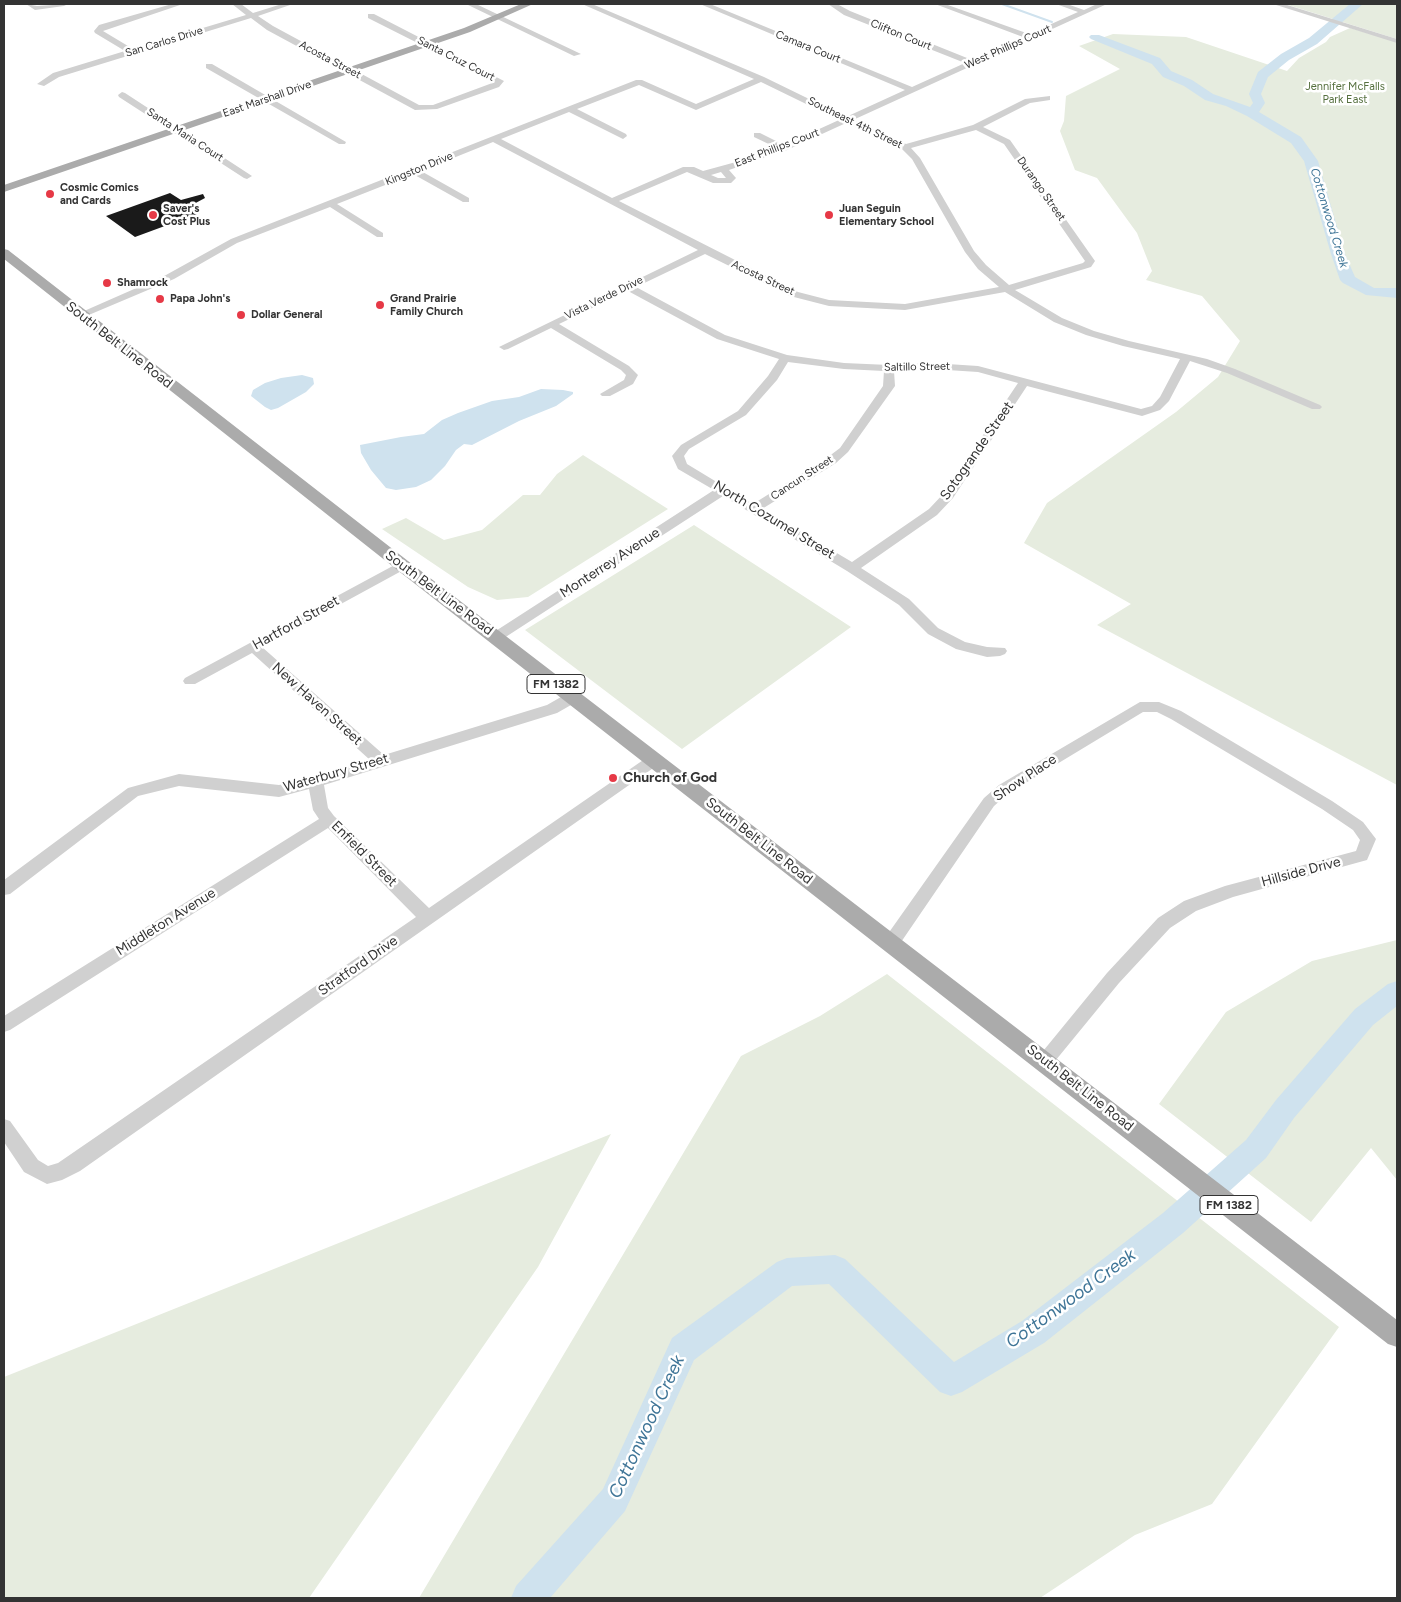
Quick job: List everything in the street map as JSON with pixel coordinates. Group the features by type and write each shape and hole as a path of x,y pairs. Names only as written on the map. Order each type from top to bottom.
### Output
{"main road":[{"name":"East Marshall Drive","path":"4,190 467,30 528,4"},
{"name":"South Belt Line Road","path":"4,253 80,315 402,566 1046,1061 1110,1113 1397,1335"}],"street":[{"path":"30,4 35,8 64,4"},
{"path":"132,52 98,31 102,27 178,4"},
{"name":"Acosta Street","path":"236,4 277,32 418,108 428,108"},
{"name":"San Carlos Drive","path":"41,84 56,75 288,4"},
{"path":"470,4 577,54"},
{"name":"Southeast 4th Street","path":"586,4 761,79 905,147 916,158 970,252 982,267 1007,289 1058,320 1090,333 1126,344 1231,371 1316,407"},
{"name":"Camara Court","path":"704,4 912,90"},
{"name":"Clifton Court","path":"832,4 848,13 972,63"},
{"path":"939,4 1029,37"},
{"path":"1060,4 1084,12"},
{"name":"West Phillips Court","path":"912,90 1103,4"},
{"path":"1277,4 1397,41"},
{"name":"Santa Cruz Court","path":"371,16 500,82 428,108"},
{"path":"209,66 342,142"},
{"name":"Kingston Drive","path":"80,315 170,277 234,241 639,82 696,107 761,79"},
{"name":"East Phillips Court","path":"612,201 686,168 716,181 728,181 732,178 723,168 750,161 784,148 912,90"},
{"name":"Santa Maria Court","path":"122,95 247,176"},
{"path":"905,147 956,134 976,127 1028,101 1047,98"},
{"path":"569,109 623,136"},
{"name":"Durango Street","path":"976,127 1007,142 1090,261 1087,265"},
{"path":"757,135 784,148"},
{"name":"Acosta Street","path":"493,139 705,250 794,294 828,303 904,307 946,301 1007,289 1087,265"},
{"path":"414,170 466,200"},
{"path":"330,203 380,235"},
{"name":"Vista Verde Drive","path":"504,347 705,250"},
{"name":"Saltillo Street","path":"629,287 720,337 785,358 836,365 889,368 958,366 978,369 1142,413 1156,408 1165,399 1186,358"},
{"path":"551,324 625,368 632,375 629,382 606,394"},
{"name":"North Cozumel Street","path":"785,358 772,378 742,413 684,447 678,456 682,466 755,508 904,602 934,631 961,646 987,652 1000,651"},
{"name":"Cancun Street","path":"755,508 832,460 844,450 890,386 889,368"},
{"name":"Sotogrande Street","path":"852,568 933,512 949,495 1024,382"},
{"name":"Monterrey Avenue","path":"496,637 723,490"},
{"name":"Hartford Street","path":"190,681 402,566"},
{"name":"New Haven Street","path":"253,647 381,761"},
{"name":"Waterbury Street","path":"4,889 133,792 179,780 279,790 316,782 552,709 573,696"},
{"name":"Show Place","path":"892,943 988,802 1012,784 1140,707 1159,707"},
{"name":"Hillside Drive","path":"1046,1061 1113,978 1164,924 1190,906 1231,891 1362,856 1368,839 1358,826 1327,805 1176,715 1159,707"},
{"name":"Stratford Drive","path":"4,1127 31,1166 47,1175 62,1172 82,1160 654,760"},
{"name":"Enfield Street","path":"316,782 317,797 322,810 329,820 428,918"},
{"name":"Middleton Avenue","path":"4,1025 329,820"}],"green space":[{"path":"1285,4 1397,4 1397,39"},
{"name":"Jennifer McFalls Park East","path":"1350,28 1397,42 1397,785 1097,625 1131,604 1024,543 1047,503 1176,412 1218,377 1240,341 1202,296 1146,280 1152,271 1137,233 1097,178 1075,170 1060,131 1064,121 1066,96 1120,69 1079,46 1113,34 1186,37 1287,71 1299,58 1326,42 1330,37"},
{"path":"583,455 668,509 528,597 497,600 468,587 382,529 406,518 444,540 482,530 523,495 540,495 557,474"},
{"path":"694,525 851,627 682,749 525,630"},
{"path":"1397,940 1397,1180 1371,1148 1311,1222 1159,1104 1226,1012 1312,961"},
{"path":"887,974 1339,1327 1212,1504 1135,1535 1040,1598 419,1598 741,1056 820,1016"},
{"path":"611,1134 538,1267 309,1598 4,1598 4,1377"}],"water":[{"path":"302,375 313,378 314,384 306,392 278,408 271,410 251,396 253,390 265,383 281,378"},
{"path":"541,389 563,390 573,392 573,394 556,406 519,421 472,445 464,444 456,450 445,466 431,480 416,487 396,490 386,488 371,470 361,453 360,445 424,434 442,420 458,413 492,401 519,397"}],"building":[{"name":"Saver's Cost Plus","path":"170,193 181,200 203,194 205,198 190,206 200,213 135,237 106,216"}],"waterway":[{"path":"1002,4 1052,22"},
{"name":"Cottonwood Creek","path":"1252,113 1259,103 1255,94 1262,75 1285,57 1313,41 1357,4"},
{"path":"1095,37 1156,61 1167,74 1188,83 1209,97 1230,103 1252,113"},
{"name":"Cottonwood Creek","path":"1252,113 1296,140 1311,161 1338,254 1348,280 1371,292 1397,293"},
{"name":"Cottonwood Creek","path":"528,1598 614,1500 683,1349 787,1272 835,1269 951,1381 1033,1332 1173,1223 1256,1149 1285,1109 1364,1017 1397,992"}],"place":[{"name":"Cosmic Comics and Cards","path":"50,194"},
{"name":"Saver's Cost Plus","path":"153,215"},
{"name":"Juan Seguin Elementary School","path":"829,215"},
{"name":"Shamrock","path":"107,283"},
{"name":"Papa John's","path":"160,299"},
{"name":"Grand Prairie Family Church","path":"380,305"},
{"name":"Dollar General","path":"241,315"},
{"name":"Church of God","path":"613,778"}]}
